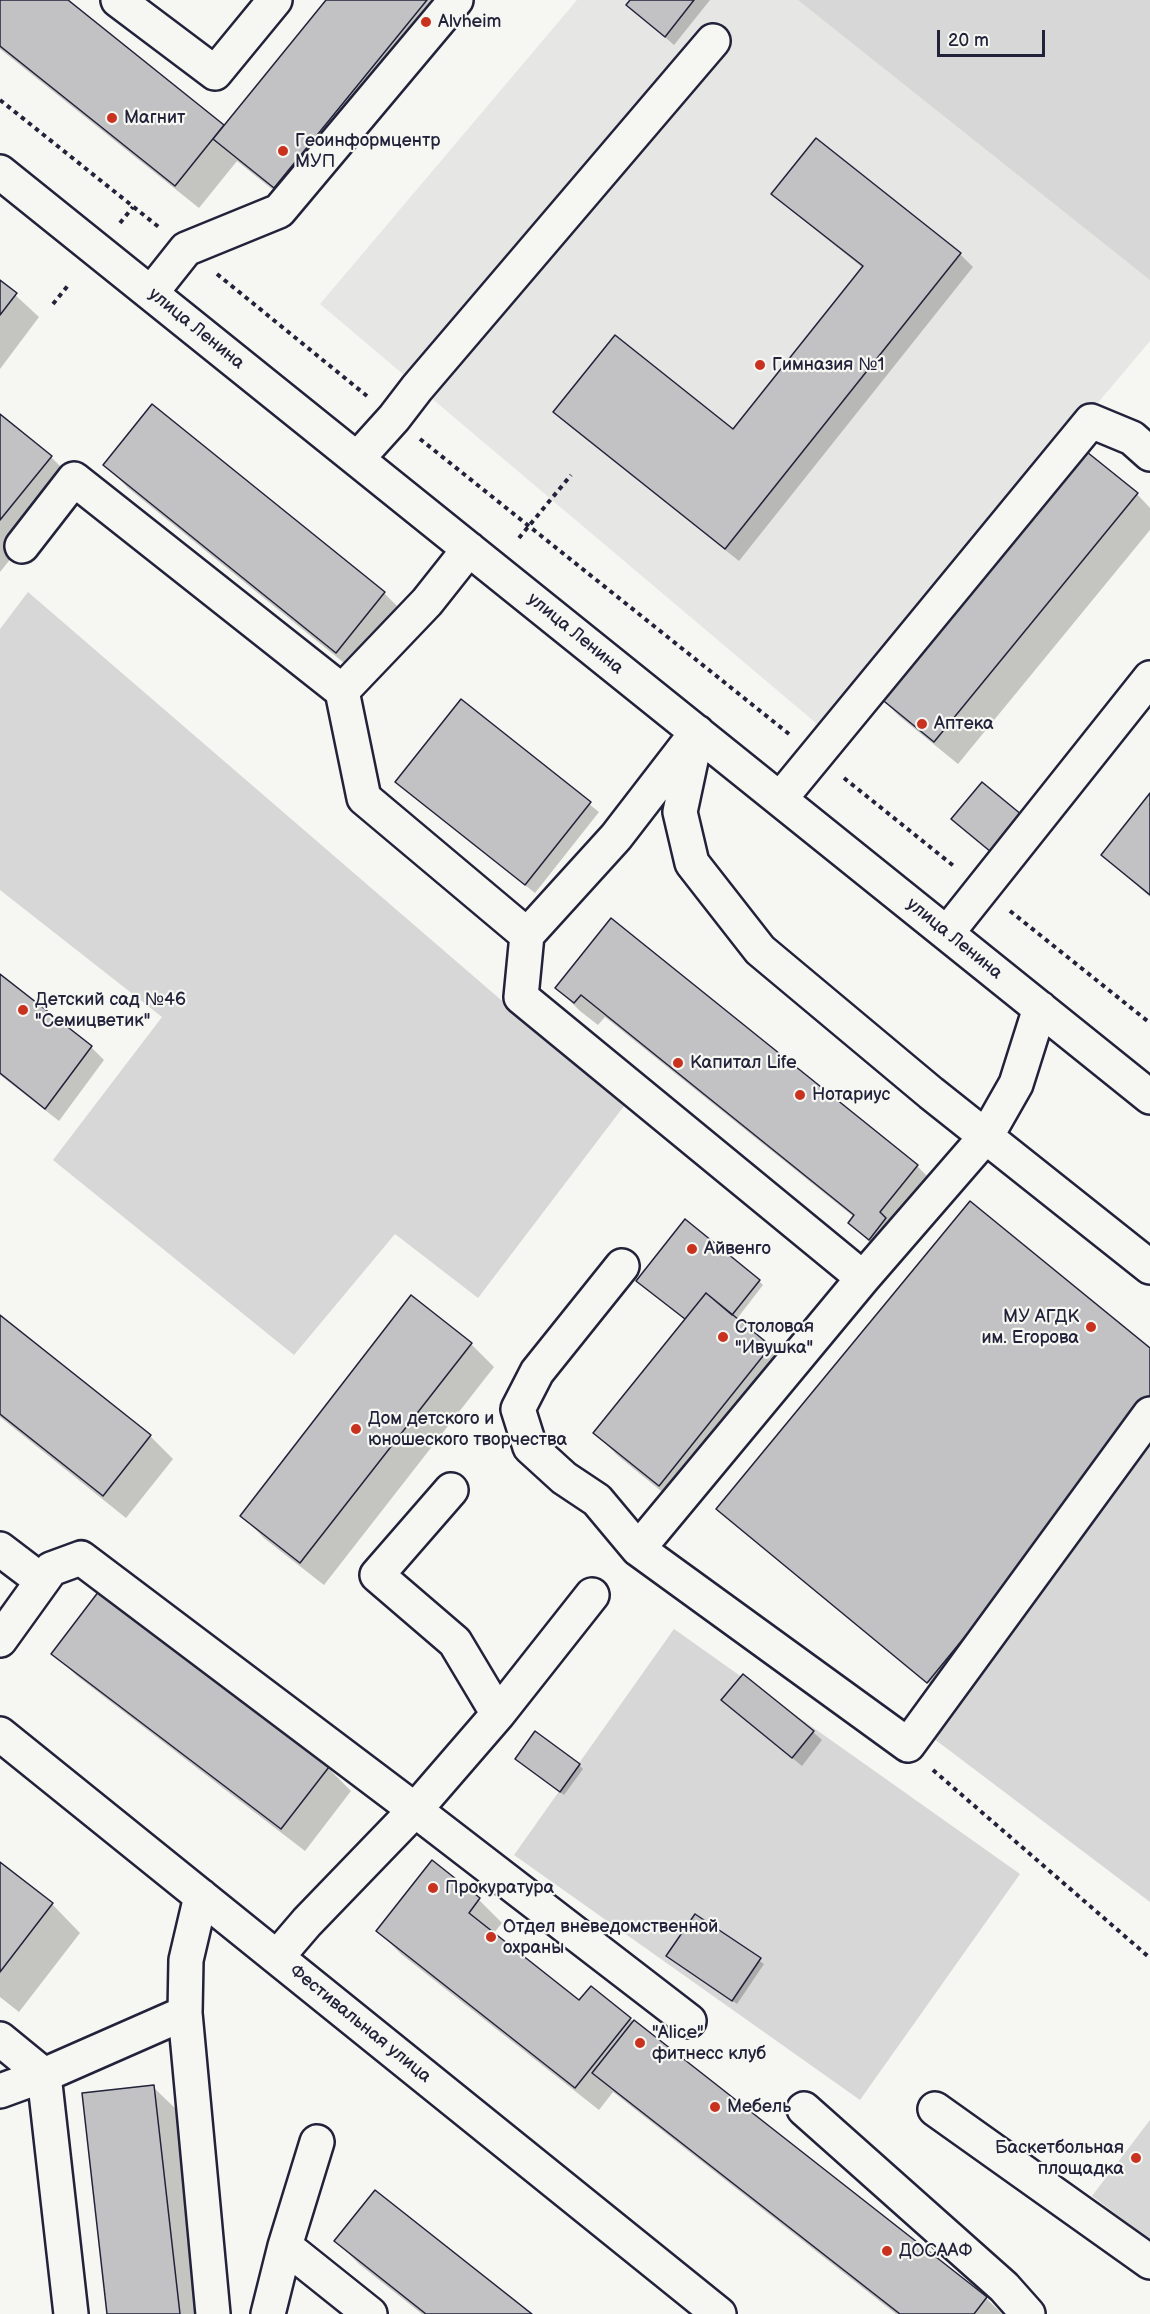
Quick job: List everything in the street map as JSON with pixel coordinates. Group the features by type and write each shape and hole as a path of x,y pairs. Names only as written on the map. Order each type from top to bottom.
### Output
{"street":[{"path":"118,0 215,73 275,0"},
{"path":"151,293 186,249 279,211 456,0"},
{"path":"357,459 713,41"},
{"name":"улица Ленина","path":"0,172 1150,1097"},
{"path":"780,799 1091,421 1132,438 1150,454"},
{"path":"22,546 74,479 342,691 364,798 527,935"},
{"path":"342,691 427,602 470,549"},
{"path":"947,933 1150,678"},
{"path":"697,732 616,837 527,935 521,997 863,1278"},
{"path":"697,732 680,812 692,863 760,950 931,1094 987,1135 1150,1267"},
{"path":"638,1549 863,1278 987,1135 1016,1084 1040,1008"},
{"path":"622,1266 537,1372 518,1409 530,1448 564,1478 597,1500 638,1549 908,1745 1150,1414"},
{"path":"451,1490 378,1575 455,1642 498,1714"},
{"path":"0,1549 42,1581"},
{"path":"0,1641 51,1569 81,1558 415,1810 689,2021"},
{"path":"278,1957 307,1922 415,1810 498,1714 592,1595"},
{"name":"Фестивальная улица","path":"0,1734 719,2314"},
{"path":"201,1896 186,1960 185,2013 213,2314"},
{"path":"0,2091 44,2075 185,2013"},
{"path":"0,2038 44,2075 71,2314"},
{"path":"804,2109 1004,2287 1028,2314"},
{"path":"935,2109 1150,2262"},
{"path":"268,2314 285,2246 317,2142"},
{"path":"285,2246 370,2314"}],"path":[{"path":"0,100 1150,1023"},
{"path":"120,224 134,207"},
{"path":"53,304 70,283"},
{"path":"519,538 571,475"},
{"path":"908,1745 942,1779 1150,1958"}],"shaded area":[{"name":"Гимназия №1","path":"577,0 1150,0 1150,341 823,729 320,304"},
{"path":"798,0 1150,0 1150,280"},
{"path":"28,592 624,1106 478,1298 395,1234 294,1355 53,1160 162,1017 0,890 0,629"},
{"path":"1150,1438 1150,1902 925,1732"},
{"path":"674,1629 1020,1874 860,2100 514,1855"},
{"name":"Баскетбольная площадка","path":"1150,2120 1150,2240 1092,2196"}],"building":[{"path":"0,0 68,0 224,125 175,186 0,46"},
{"path":"326,0 427,0 274,188 213,139"},
{"path":"630,0 694,0 665,37 626,5"},
{"path":"816,138 961,253 725,549 553,412 615,335 733,429 863,266 771,194"},
{"path":"0,280 17,293 0,315"},
{"path":"152,404 385,592 336,653 103,465"},
{"path":"0,414 52,456 0,520"},
{"path":"1077,444 1138,493 934,742 874,693"},
{"path":"461,699 591,802 525,885 395,782"},
{"path":"982,782 1022,815 991,852 951,819"},
{"path":"1150,793 1150,895 1101,855"},
{"path":"611,918 918,1165 880,1212 886,1218 869,1240 848,1223 854,1215 581,995 574,1003 555,988"},
{"name":"Детский сад №46 \"Семицветик\"","path":"0,974 92,1046 45,1109 0,1073"},
{"path":"970,1201 1150,1348 1150,1411 927,1683 716,1509"},
{"name":"Айвенго","path":"685,1219 760,1280 732,1315 706,1293 685,1319 636,1281"},
{"path":"706,1293 771,1346 659,1486 593,1433"},
{"name":"Дом детского и юношеского творчества","path":"411,1295 472,1343 300,1563 240,1516"},
{"path":"0,1315 151,1435 103,1496 0,1414"},
{"path":"99,1591 329,1767 281,1829 51,1654"},
{"path":"743,1674 814,1731 792,1758 721,1700"},
{"path":"535,1731 580,1764 560,1792 515,1759"},
{"path":"432,1860 480,1898 469,1913 579,2000 591,1986 631,2018 575,2088 376,1931"},
{"path":"0,1862 53,1903 0,1972"},
{"path":"695,1914 761,1958 732,2001 666,1956"},
{"path":"634,2020 987,2297 974,2314 900,2314 592,2073"},
{"path":"154,2085 180,2314 107,2314 82,2093"},
{"path":"375,2190 532,2314 426,2314 334,2241"}],"place":[{"name":"Alvheim","path":"426,22"},
{"name":"Магнит","path":"112,118"},
{"name":"Геоинформцентр МУП","path":"283,151"},
{"name":"Гимназия №1","path":"760,365"},
{"name":"Аптека","path":"922,724"},
{"name":"Детский сад №46 \"Семицветик\"","path":"23,1010"},
{"name":"Капитал Life","path":"678,1063"},
{"name":"Нотариус","path":"800,1095"},
{"name":"Айвенго","path":"692,1249"},
{"name":"МУ АГДК им. Егорова","path":"1091,1327"},
{"name":"Столовая \"Ивушка\"","path":"723,1337"},
{"name":"Дом детского и юношеского творчества","path":"356,1429"},
{"name":"Прокуратура","path":"433,1888"},
{"name":"Отдел вневедомственной охраны","path":"491,1937"},
{"name":"\"Alice\" фитнесс клуб","path":"640,2043"},
{"name":"Мебель","path":"715,2107"},
{"name":"Баскетбольная площадка","path":"1136,2158"},
{"name":"ДОСААФ","path":"887,2251"}]}
